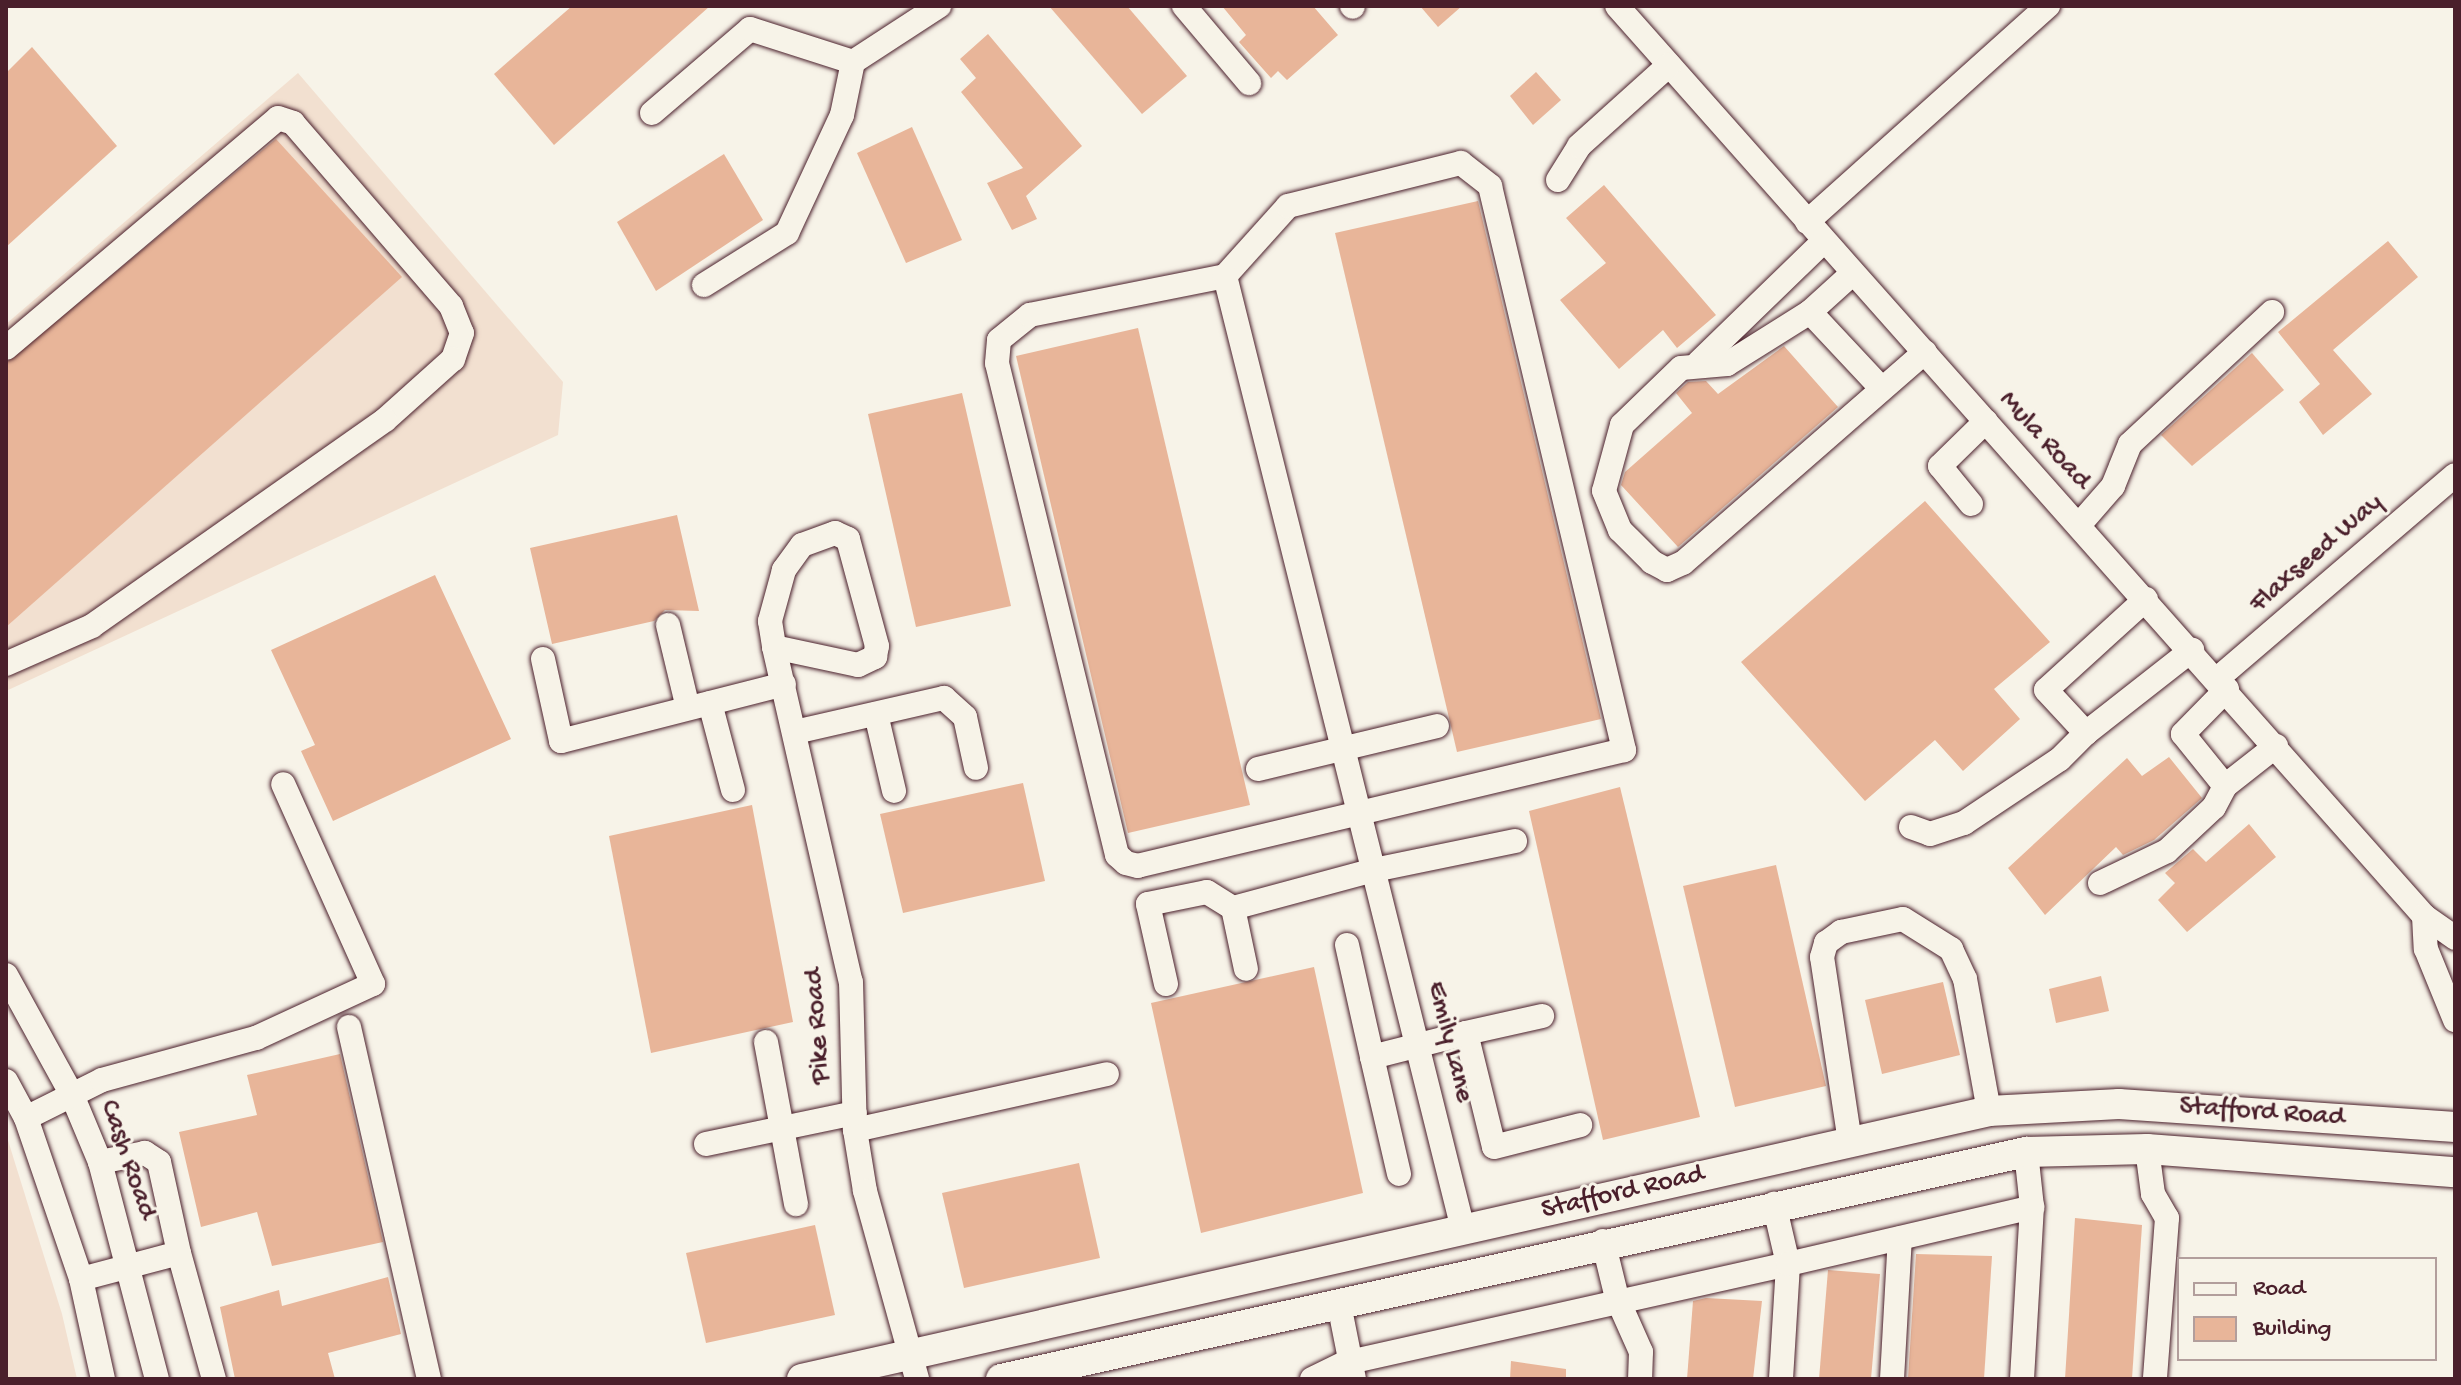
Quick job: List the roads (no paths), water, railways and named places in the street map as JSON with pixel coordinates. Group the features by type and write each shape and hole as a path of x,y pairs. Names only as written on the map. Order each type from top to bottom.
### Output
{"main road":[{"name":"Stafford Road","path":"802,1379 914,1367 1331,1259 1989,1111 2119,1104 2455,1127"},
{"name":"Stafford Road","path":"1001,1379 1339,1304 1603,1241 2026,1152 2147,1149 2455,1172"},
{"path":"1767,1161 1774,1204"},
{"path":"1331,1259 1339,1304"}],"street":[{"path":"704,285 787,233 842,115 853,62 939,6"},
{"path":"1184,6 1249,83"},
{"name":"Mula Road","path":"1617,6 2192,650 2424,916 2455,938"},
{"path":"1807,222 2048,6"},
{"path":"652,113 750,29 853,62"},
{"path":"1558,180 1579,146 1669,65"},
{"path":"6,348 278,118 293,123 451,306 462,333 453,359 385,420 92,626 6,664"},
{"path":"1461,163 1490,186 1624,750 1358,809 1138,866 1117,855 997,363 999,340 1030,315 1225,276 1288,206 1461,163"},
{"path":"1699,362 1824,241"},
{"path":"1853,273 1810,312 1727,364 1699,362 1681,368 1622,425 1604,491 1620,530 1667,570 1683,563 1925,352"},
{"name":"Emily Lane","path":"1225,276 1346,748 1358,809 1463,1229"},
{"path":"1810,312 1882,389"},
{"path":"2079,525 2113,486 2130,444 2272,312"},
{"path":"1971,504 1940,466 1986,421"},
{"name":"Flaxseed Way","path":"2225,786 2183,734 2222,684 2455,475"},
{"name":"Pike Road","path":"774,647 858,665 875,657 877,646 848,539 835,533 802,545 784,570 770,621 774,647 851,982 855,1122 865,1191 914,1367"},
{"path":"2086,733 2046,690 2146,599"},
{"path":"668,625 733,790"},
{"path":"1911,827 1930,834 1964,823 2060,759 2086,733 2192,650"},
{"path":"543,659 561,741 784,684"},
{"path":"795,732 944,698 958,704 976,768"},
{"path":"876,714 894,791"},
{"path":"1258,769 1437,726"},
{"path":"2100,883 2167,851 2214,807 2225,786 2276,746"},
{"path":"26,1118 102,1080 256,1038 373,984 283,784"},
{"path":"1233,908 1374,870 1515,841"},
{"path":"1166,984 1148,904 1207,892 1233,908 1246,969"},
{"path":"2424,916 2426,949 2455,1020"},
{"path":"1850,1142 1822,957 1826,943 1841,932 1903,919 1951,949 1965,979 1989,1111"},
{"path":"1347,945 1399,1174"},
{"name":"Cash Road","path":"6,975 72,1095 100,1162 131,1266 157,1379"},
{"path":"1372,1057 1542,1016"},
{"path":"349,1027 429,1379"},
{"path":"1466,1033 1494,1147 1580,1125"},
{"path":"766,1042 796,1204"},
{"path":"706,1144 783,1128 855,1122 1107,1074"},
{"path":"6,1081 26,1118 81,1279 103,1379"},
{"path":"2147,1149 2153,1194 2167,1218 2155,1379"},
{"path":"2022,1379 2032,1207 2026,1152"},
{"path":"100,1162 145,1153 159,1162 179,1253 214,1379"},
{"path":"1774,1204 1788,1264 1781,1379"},
{"path":"1312,1379 1617,1298 1788,1264 2032,1207"},
{"path":"1892,1379 1900,1238"},
{"path":"1603,1241 1617,1298 1641,1352 1640,1379"},
{"path":"81,1279 179,1253"},
{"path":"1339,1304 1355,1370"}]}
